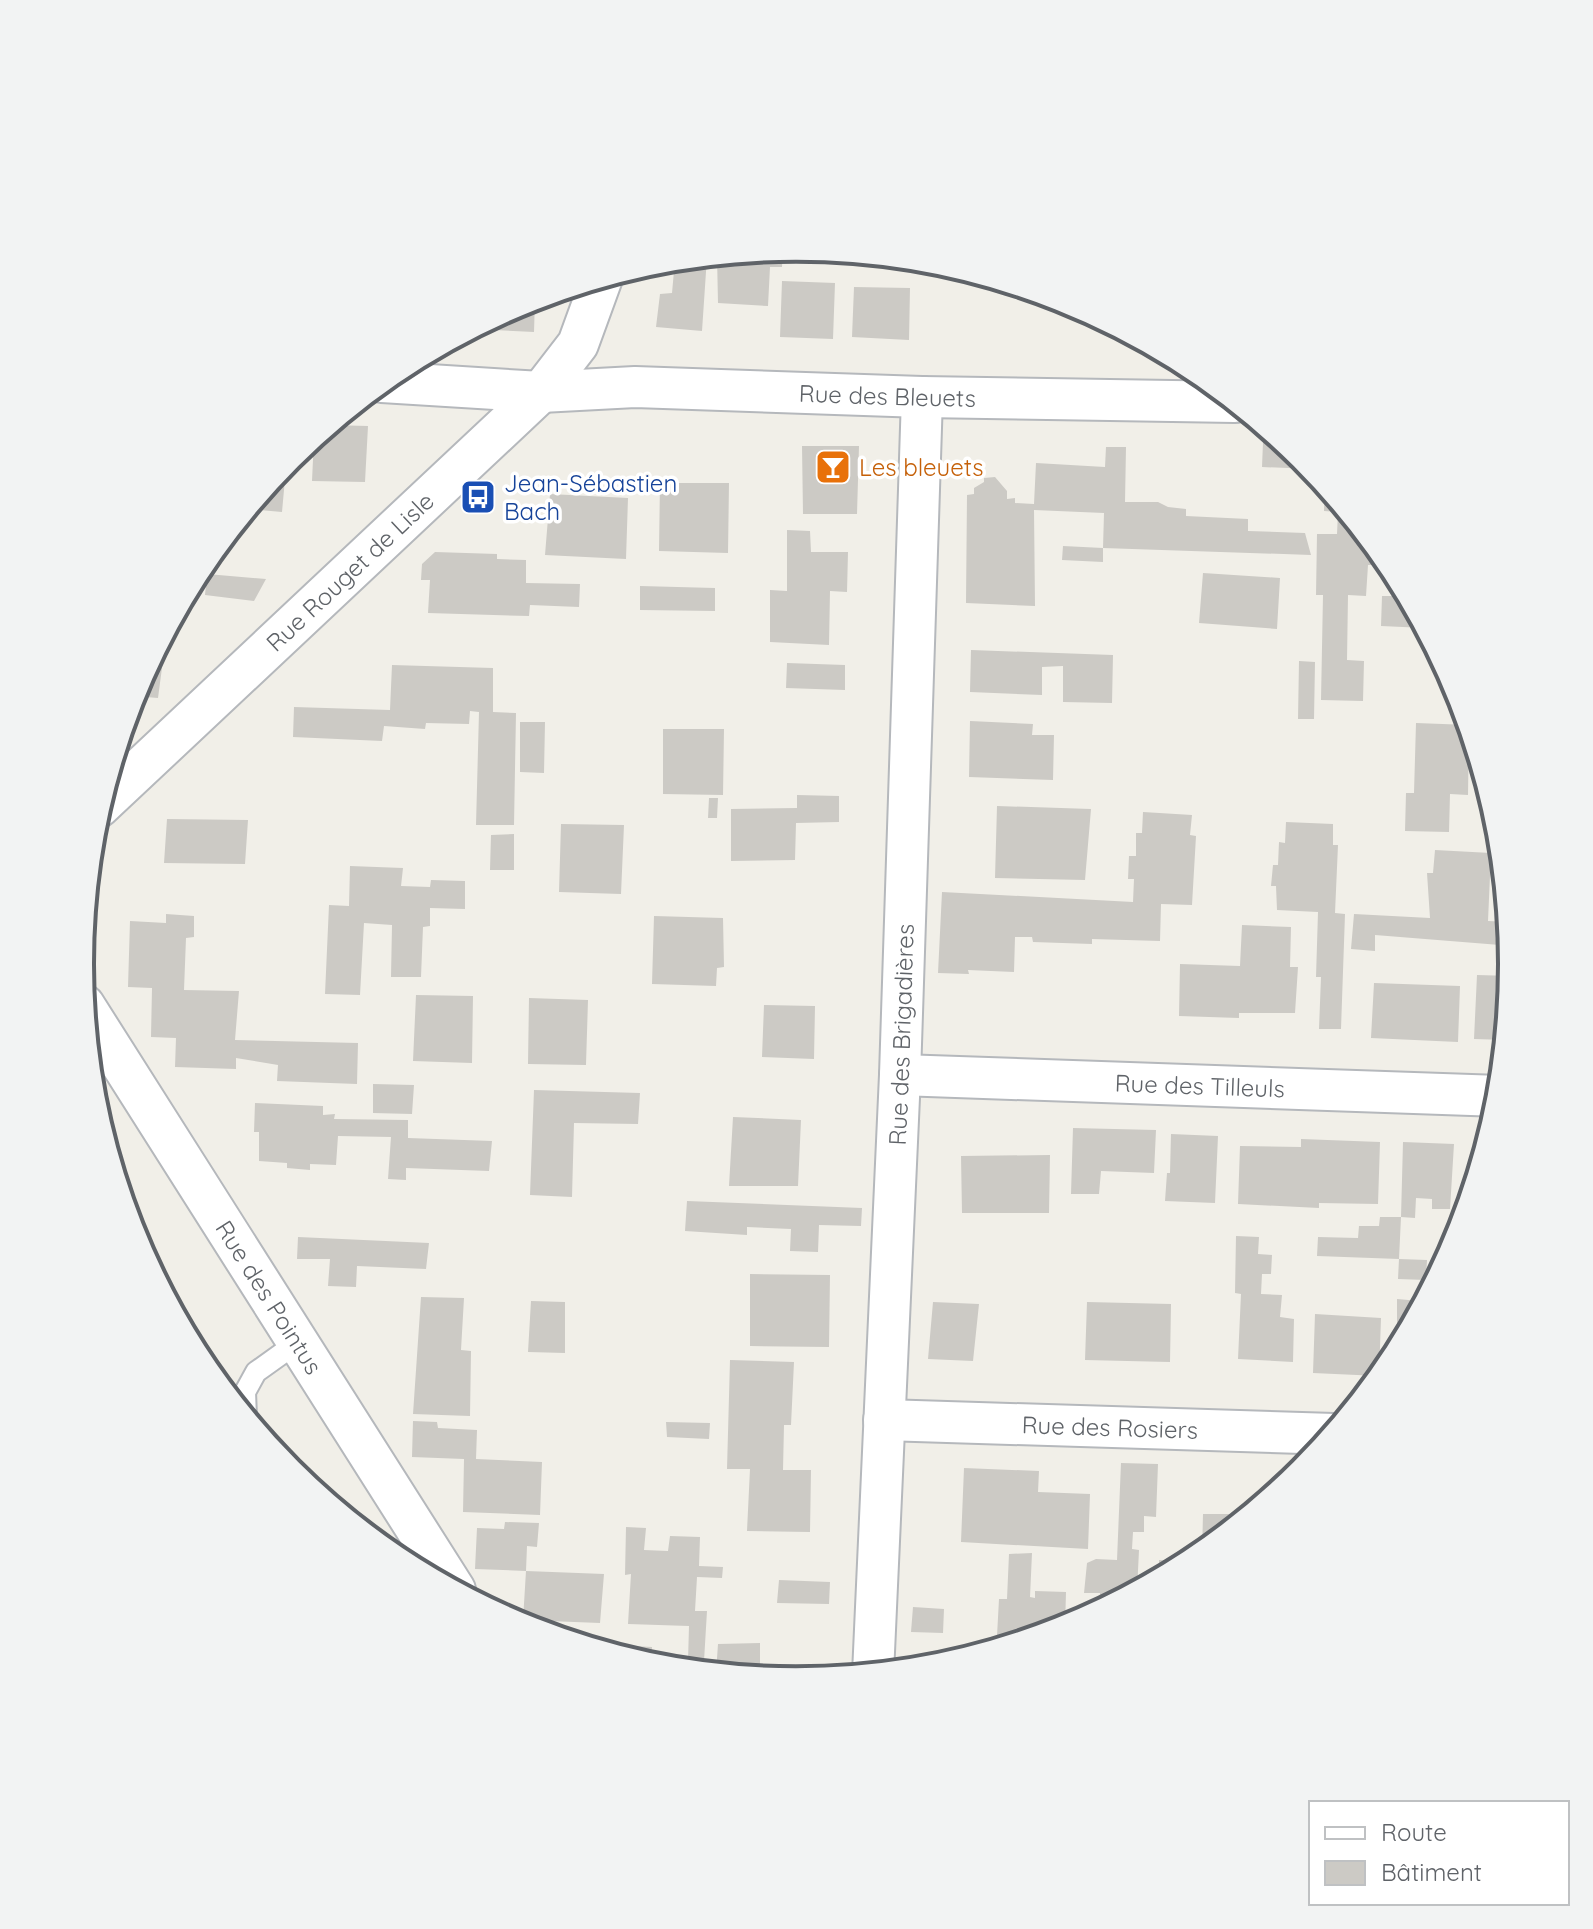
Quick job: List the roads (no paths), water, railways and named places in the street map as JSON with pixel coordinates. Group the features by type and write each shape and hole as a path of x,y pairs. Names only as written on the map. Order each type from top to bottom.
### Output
{"street":[{"name":"Rue Rouget de Lisle","path":"116,791 541,392 578,344 597,291"},
{"name":"Rue des Bleuets","path":"402,383 541,392 635,387 922,397 1217,402"},
{"name":"Rue des Brigadières","path":"874,1662 900,1075 922,397"},
{"name":"Rue des Pointus","path":"97,1026 444,1572"},
{"name":"Rue des Tilleuls","path":"900,1075 1487,1096"},
{"name":"Rue des Rosiers","path":"884,1420 1320,1434"}],"lane":[{"path":"245,1400 245,1392 256,1372 298,1342"}],"place":[{"name":"Les bleuets","path":"833,467"},
{"name":"Jean-Sébastien Bach","path":"478,497"}]}
